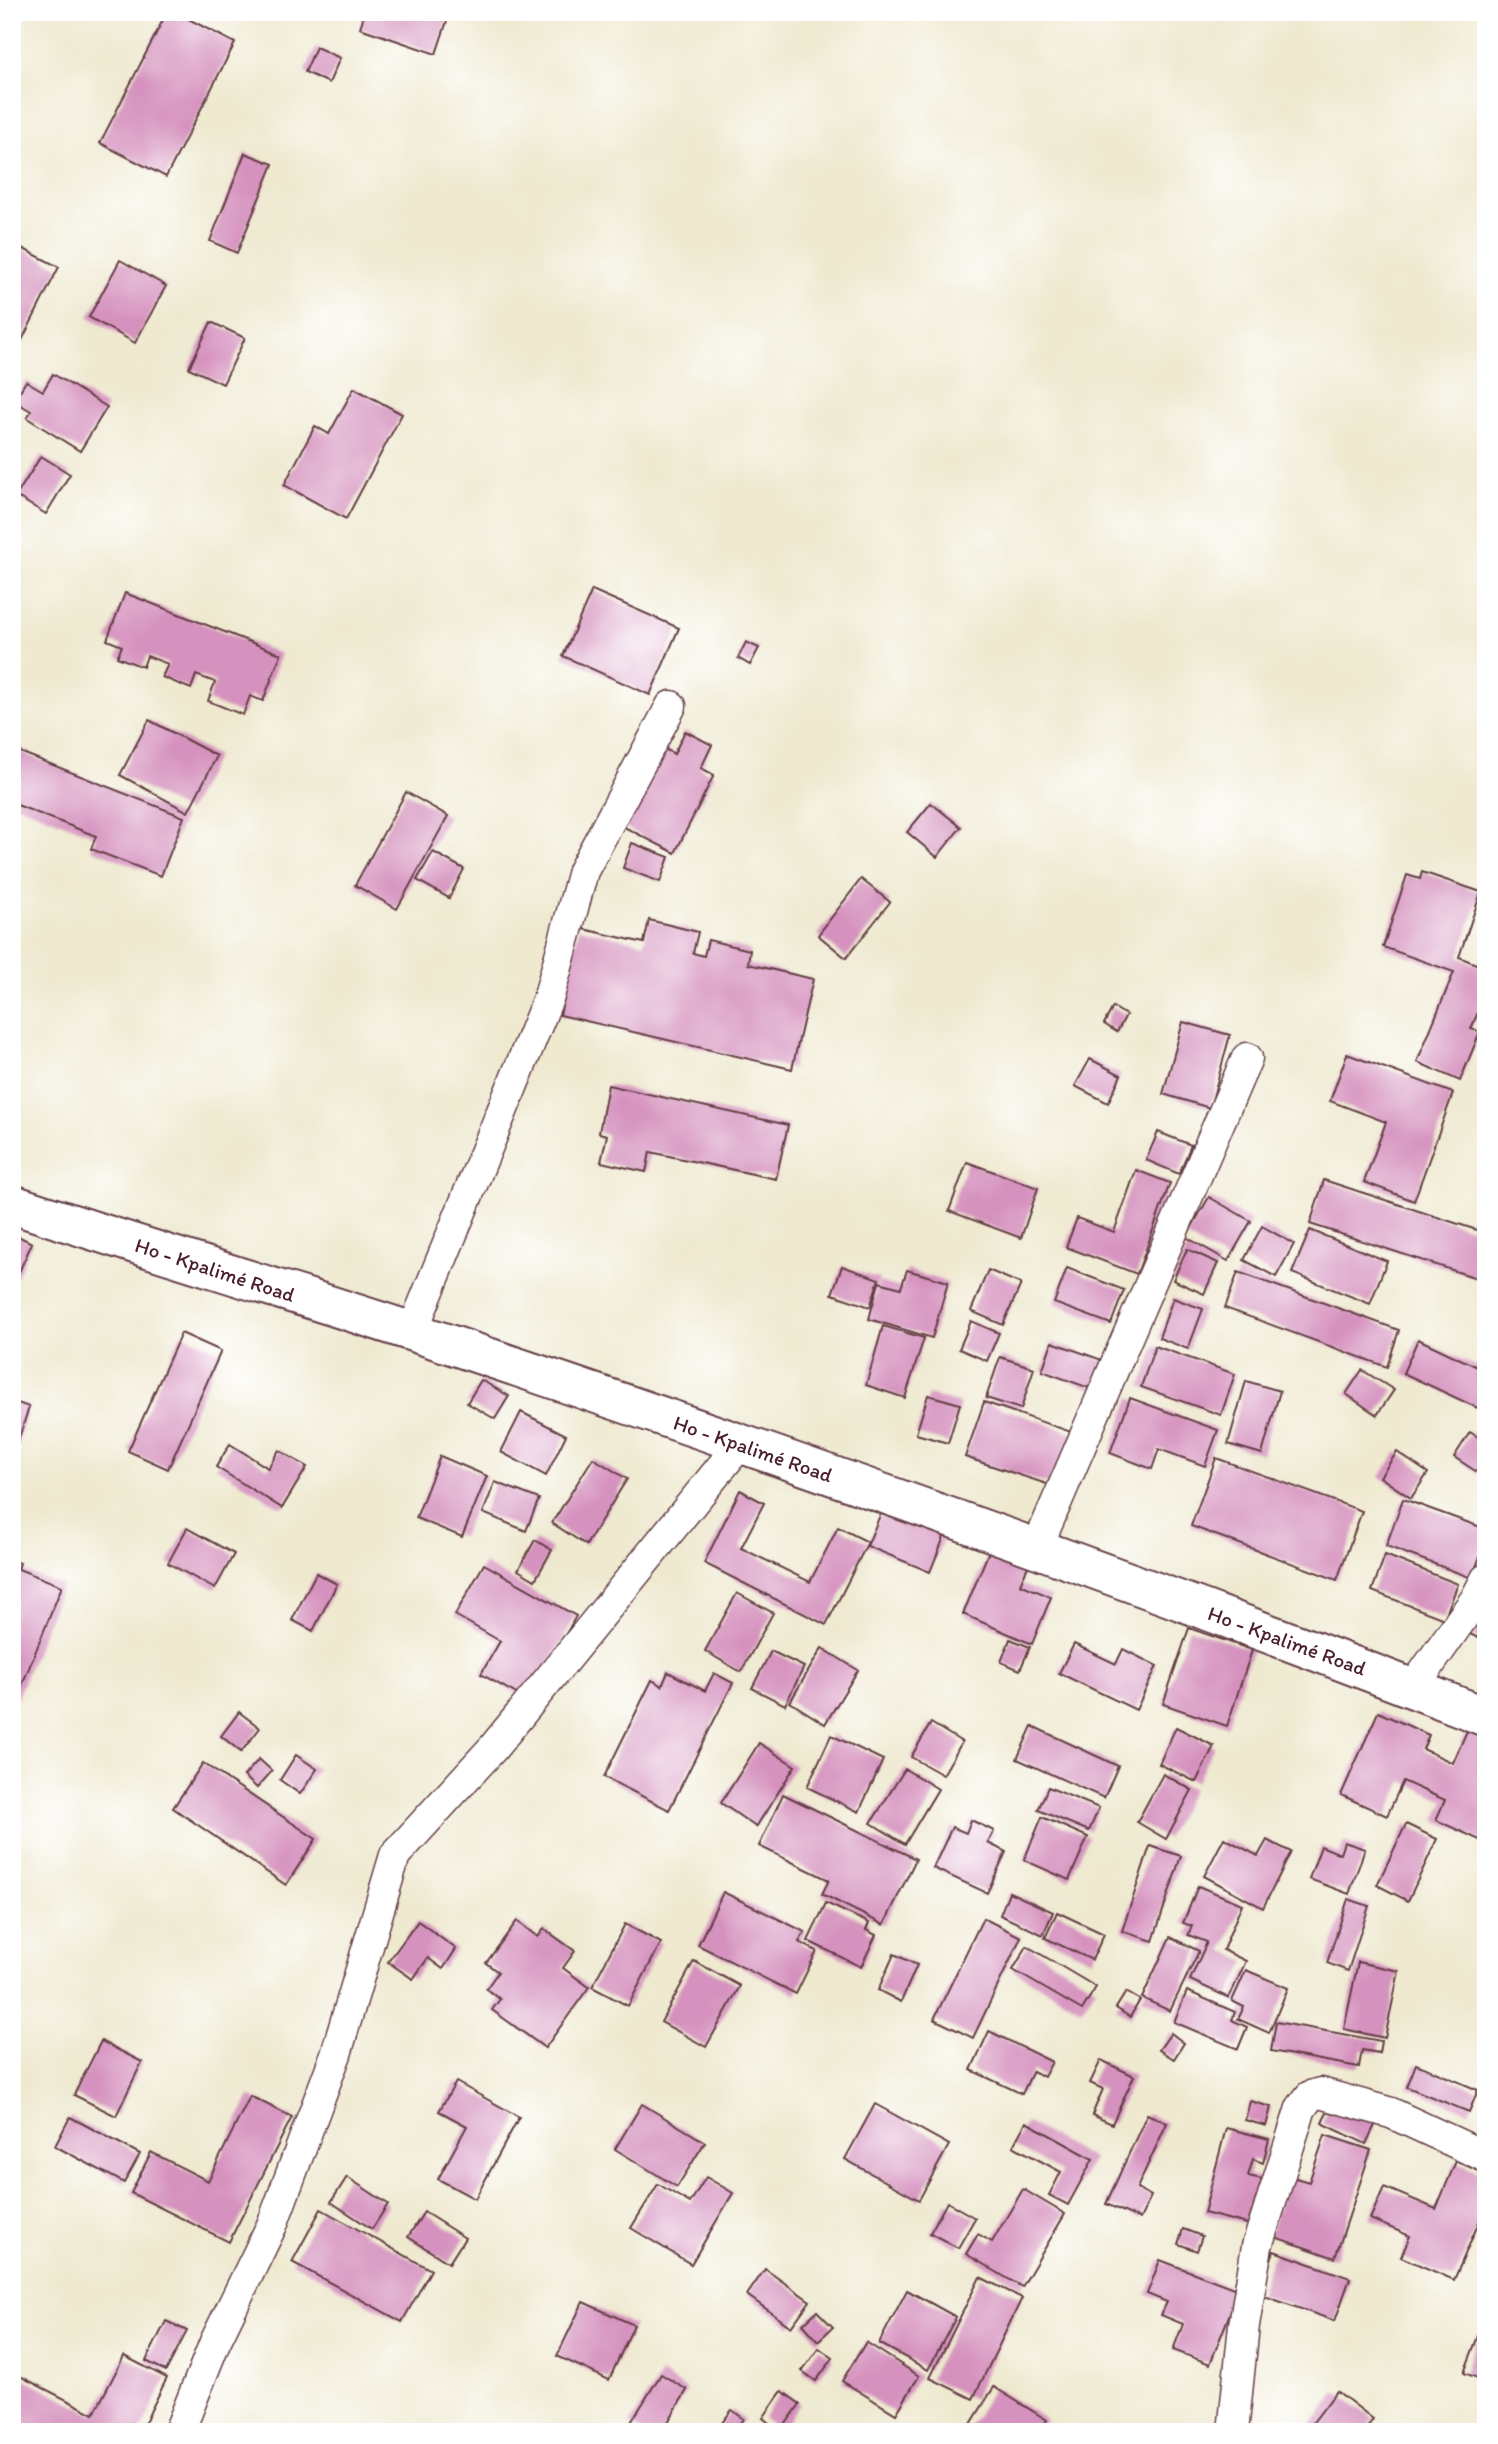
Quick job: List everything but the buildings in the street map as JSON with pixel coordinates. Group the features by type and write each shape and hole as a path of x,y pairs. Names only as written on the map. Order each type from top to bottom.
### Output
{"main road":[{"name":"Ho - Kpalimé Road","path":"12,1204 412,1332 741,1443 1319,1652 1486,1717"}],"street":[{"path":"412,1332 549,996 583,871 671,706"},
{"path":"1037,1550 1247,1058"},
{"path":"179,2432 215,2342 272,2225 336,2054 395,1855 493,1748 741,1443"},
{"path":"1413,1688 1475,1600 1486,1579"},
{"path":"1233,2432 1244,2325 1257,2246 1301,2108 1310,2096 1320,2093 1391,2113 1486,2157"}]}
